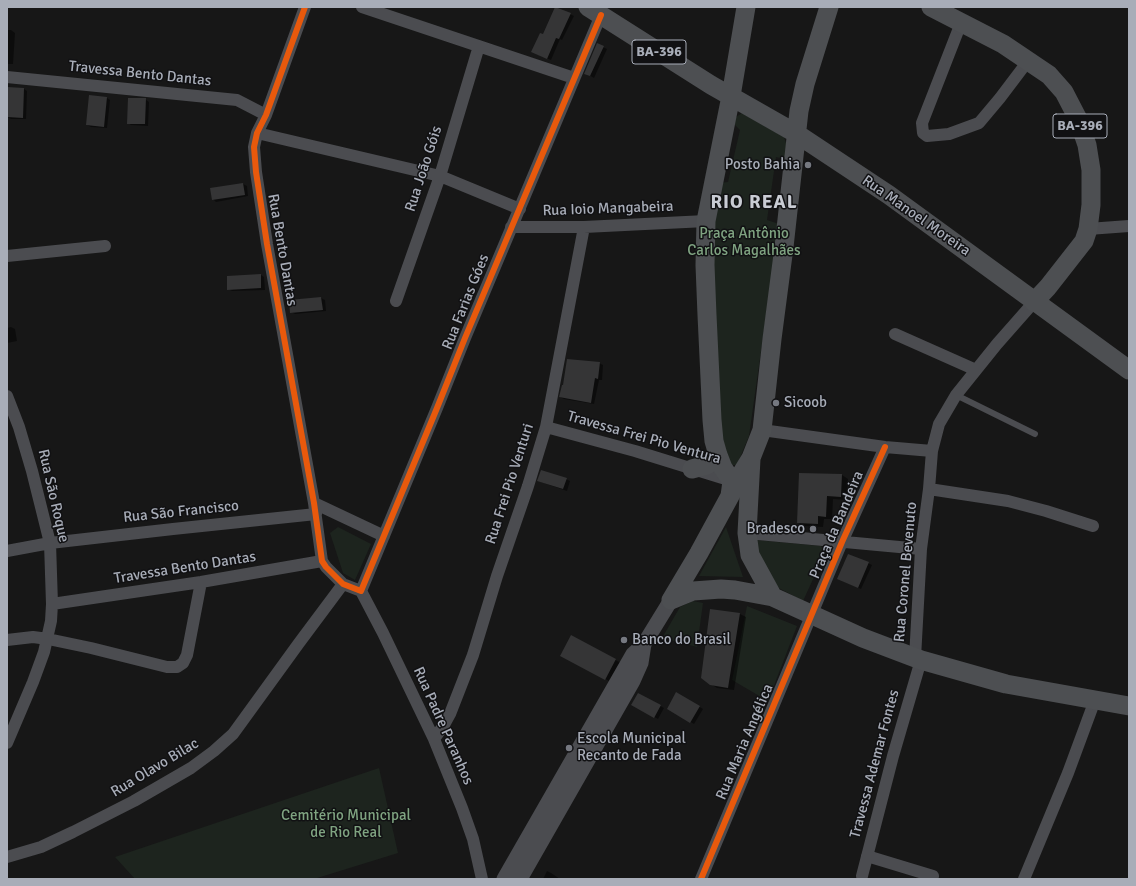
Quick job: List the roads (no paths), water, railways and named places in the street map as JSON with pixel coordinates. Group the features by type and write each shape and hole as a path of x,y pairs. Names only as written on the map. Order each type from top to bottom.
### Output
{"main road":[{"path":"746,7 731,96 706,221 705,265 708,356 712,420 718,455 731,489 741,544 750,555 773,597"},
{"path":"671,600 699,554 731,489 751,458 762,430 799,111 805,84 830,7"},
{"name":"BA-396","path":"931,7 1003,44 1049,75 1064,92 1078,119 1087,145 1091,170 1091,205 1088,229 1084,241 1076,252 1034,302 1129,370"},
{"name":"BA-396","path":"594,11 711,85 797,134"},
{"name":"Rua Manoel Moreira","path":"797,134 889,195 1034,302"},
{"path":"692,469 707,465 718,455"},
{"path":"750,555 747,532 751,458"},
{"path":"671,600 693,592 721,589 773,597 863,638 918,659 1006,684 1129,706"}],"street":[{"name":"Rua Bento Dantas","path":"305,7 266,115 257,133 254,147 256,172 267,244 315,508 322,561"},
{"path":"362,7 389,11 479,46 574,78"},
{"name":"Rua Farias Góes","path":"361,591 574,78 594,11"},
{"path":"961,23 922,123 923,134 927,136 949,134 979,123 1028,61"},
{"name":"Rua João Góis","path":"396,301 440,176 479,46"},
{"name":"Travessa Bento Dantas","path":"7,77 237,100 266,115"},
{"path":"257,133 440,176 520,209"},
{"name":"Rua Ioio Mangabeira","path":"511,227 584,227 706,221"},
{"path":"1088,229 1129,226"},
{"name":"Rua Frei Pio Venturi","path":"434,739 450,714 473,655 497,576 528,486 546,427 584,227"},
{"path":"7,256 105,246"},
{"name":"Rua Coronel Bevenuto","path":"918,659 921,549 929,489 932,451 939,424 956,395 1034,302"},
{"path":"895,334 976,370"},
{"name":"Rua São Roque","path":"7,396 19,427 32,471 50,543 52,604 51,621 44,652 7,743"},
{"name":"Travessa Frei Pio Ventura","path":"546,427 635,451 692,469 731,489"},
{"path":"762,430 885,447 932,451"},
{"name":"Praça da Bandeira","path":"812,615 842,542 885,447"},
{"name":"Rua Coronel Bevenuto","path":"929,489 1008,501 1093,526"},
{"path":"315,508 384,536"},
{"name":"Rua São Francisco","path":"7,551 50,543 173,529 315,508"},
{"name":"Praça da Bandeira","path":"747,532 842,542"},
{"path":"842,542 921,549"},
{"name":"Travessa Bento Dantas","path":"52,604 201,582 322,561"},
{"path":"322,561 343,584 361,591"},
{"path":"7,640 33,637 48,639 167,667 177,667 183,663 187,655 201,582"},
{"name":"Rua Olavo Bilac","path":"7,857 48,844 134,801 191,768 214,751 232,734 343,584"},
{"name":"Rua Padre Paranhos","path":"361,591 434,739 473,838 482,879"},
{"path":"513,877 633,654 644,644 671,600"},
{"name":"Rua Maria Angélica","path":"701,879 812,615"},
{"name":"Travessa Ademar Fontes","path":"862,876 918,659"},
{"path":"1024,879 1068,773 1094,700"},
{"path":"867,856 933,876"}],"lane":[{"path":"956,395 1035,434"}],"place":[{"name":"Posto Bahia","path":"808,165"},
{"name":"Sicoob","path":"776,403"},
{"name":"Bradesco","path":"813,529"},
{"name":"Banco do Brasil","path":"624,640"},
{"name":"Escola Municipal Recanto de Fada","path":"569,748"}],"district":[{"name":"RIO REAL","path":"754,203"}],"park label":[{"name":"Praça Antônio Carlos Magalhães","path":"744,242"},
{"name":"Cemitério Municipal de Rio Real","path":"346,824"}]}
